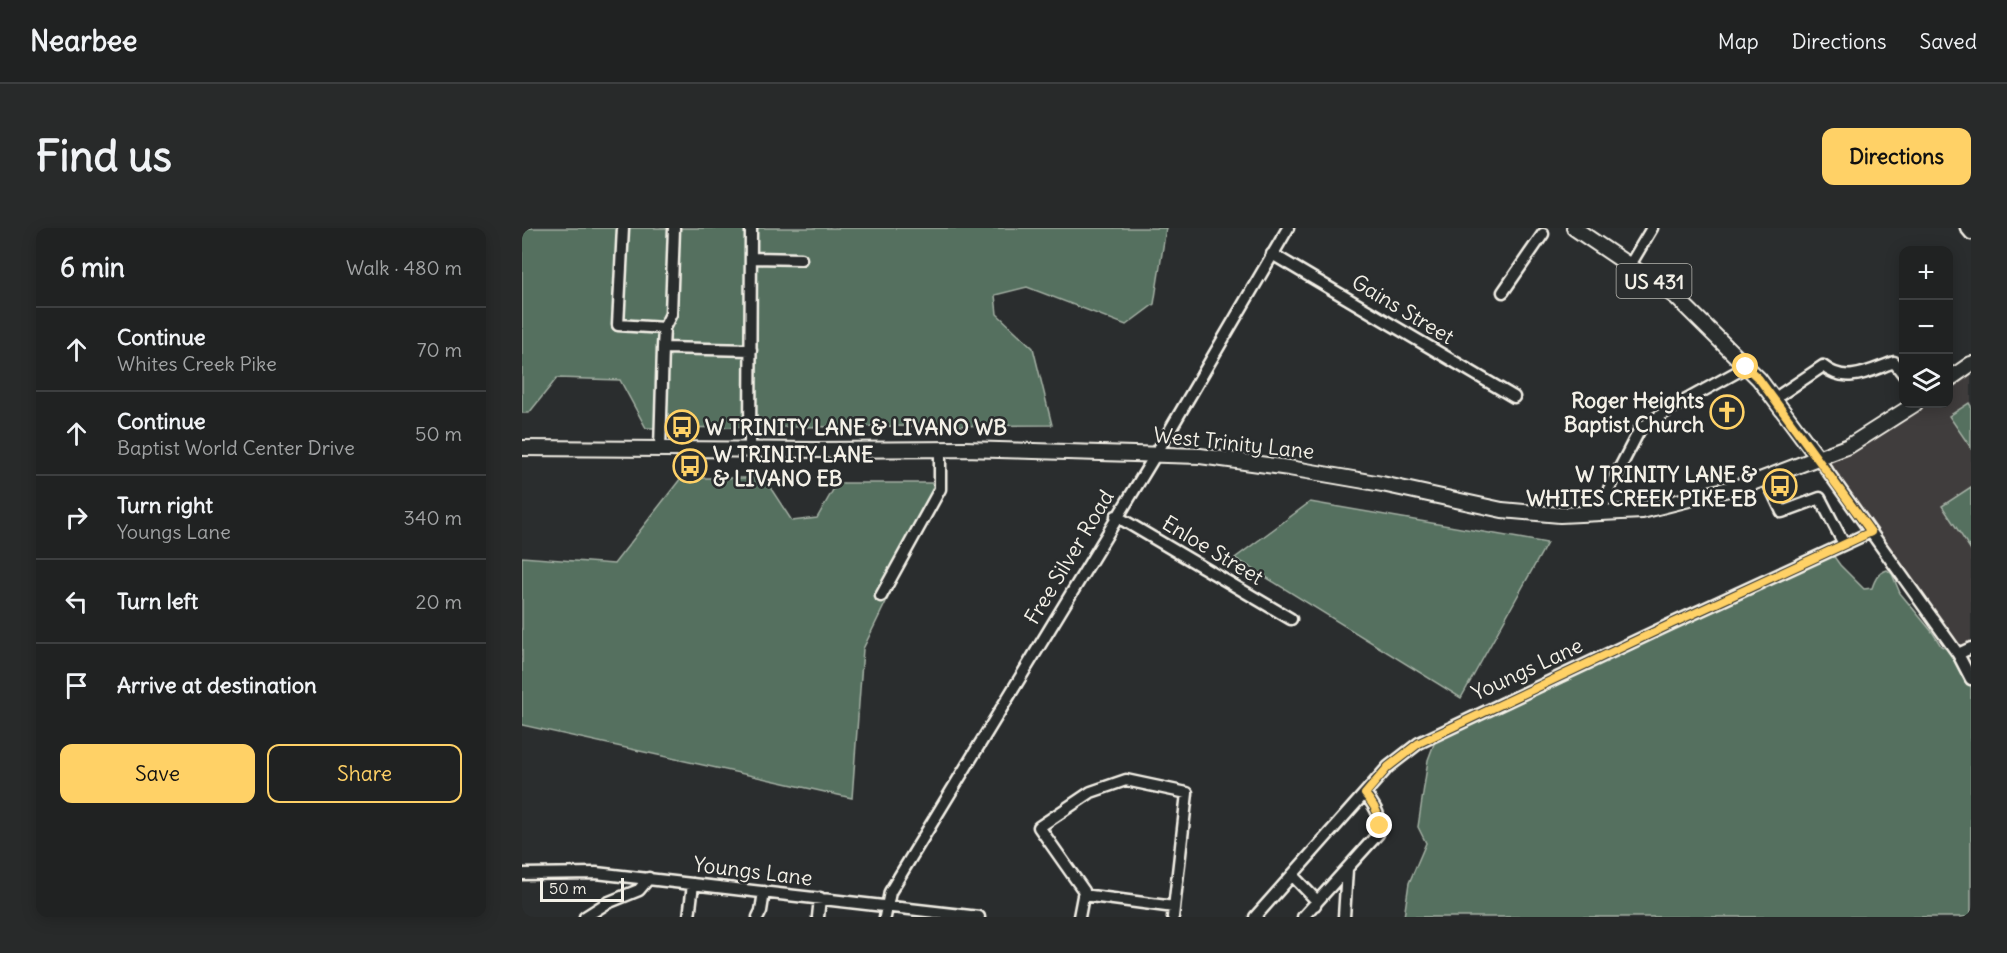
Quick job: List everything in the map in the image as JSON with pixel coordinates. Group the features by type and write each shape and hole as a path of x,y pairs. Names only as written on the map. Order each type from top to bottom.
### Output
{"main road":[{"name":"US 431","path":"1574,228 1676,297 1759,379 1818,458"},
{"path":"1953,377 1971,364"},
{"name":"West Trinity Lane","path":"522,448 940,449 1200,456 1382,484 1502,510 1560,515 1642,511 1752,483 1849,446 1909,408"}],"street":[{"path":"623,228 618,325 664,328"},
{"path":"660,449 664,328 672,314 674,228"},
{"path":"750,450 751,228"},
{"name":"Free Silver Road","path":"886,912 890,892 1155,454 1288,228"},
{"path":"1503,292 1544,231 1533,228"},
{"path":"1630,265 1652,228"},
{"path":"1966,228 1971,234"},
{"name":"Gains Street","path":"1272,254 1514,397"},
{"path":"751,258 801,259"},
{"path":"663,348 751,350"},
{"path":"1774,399 1823,366 1832,373 1855,377 1894,362 1899,368"},
{"path":"1601,513 1609,489 1640,429 1670,409 1746,367"},
{"path":"881,596 940,489 940,449"},
{"path":"1818,458 1958,654 1971,680"},
{"path":"1766,478 1782,512 1820,498 1844,544"},
{"name":"Enloe Street","path":"1116,516 1291,619"},
{"name":"Youngs Lane","path":"1255,917 1388,767 1419,743 1660,628 1871,532"},
{"path":"1958,654 1971,648"},
{"path":"1079,917 1083,896 1084,891 1039,827 1091,792 1126,780 1187,793 1174,912 1083,896"},
{"path":"1303,917 1378,834 1379,817 1376,808 1365,794"},
{"path":"1344,917 1347,869"},
{"name":"Youngs Lane","path":"522,874 573,872 649,879 820,898 886,912 978,917"},
{"path":"1292,876 1317,901"},
{"path":"585,917 607,903 639,890 649,879"},
{"path":"689,917 693,884"},
{"path":"758,917 764,892"},
{"path":"818,917 820,898"},
{"path":"1311,917 1317,901"}],"shaded area":[{"path":"1971,364 1971,648 1958,654 1818,458 1908,408 1953,408 1953,377"}],"green space":[{"path":"522,228 1166,228 1154,304 1126,325 1027,287 995,295 997,314 1033,348 1052,425 646,428 620,380 557,378 529,413 522,413"},
{"path":"1969,403 1971,406 1971,448 1949,416"},
{"path":"681,478 764,478 792,521 817,518 837,483 944,483 863,649 852,798 522,725 522,557 614,564"},
{"path":"1971,487 1971,550 1942,506"},
{"path":"1310,502 1547,543 1461,698 1235,558"},
{"path":"1830,551 1840,565 1864,589 1872,588 1877,577 1884,571 1887,570 1892,574 1900,593 1941,646 1958,654 1971,679 1971,917 1404,917 1409,883 1426,843 1418,827 1428,760 1438,733"}],"place":[{"name":"Roger Heights Baptist Church","path":"1727,412"},
{"name":"W TRINITY LANE & LIVANO WB","path":"682,427"},
{"name":"W TRINITY LANE & LIVANO EB","path":"690,466"},
{"name":"W TRINITY LANE & WHITES CREEK PIKE EB","path":"1780,486"}],"route":[{"path":"1380,826 1376,808 1365,794 1388,767 1419,743 1871,532 1759,379 1746,367"}]}
